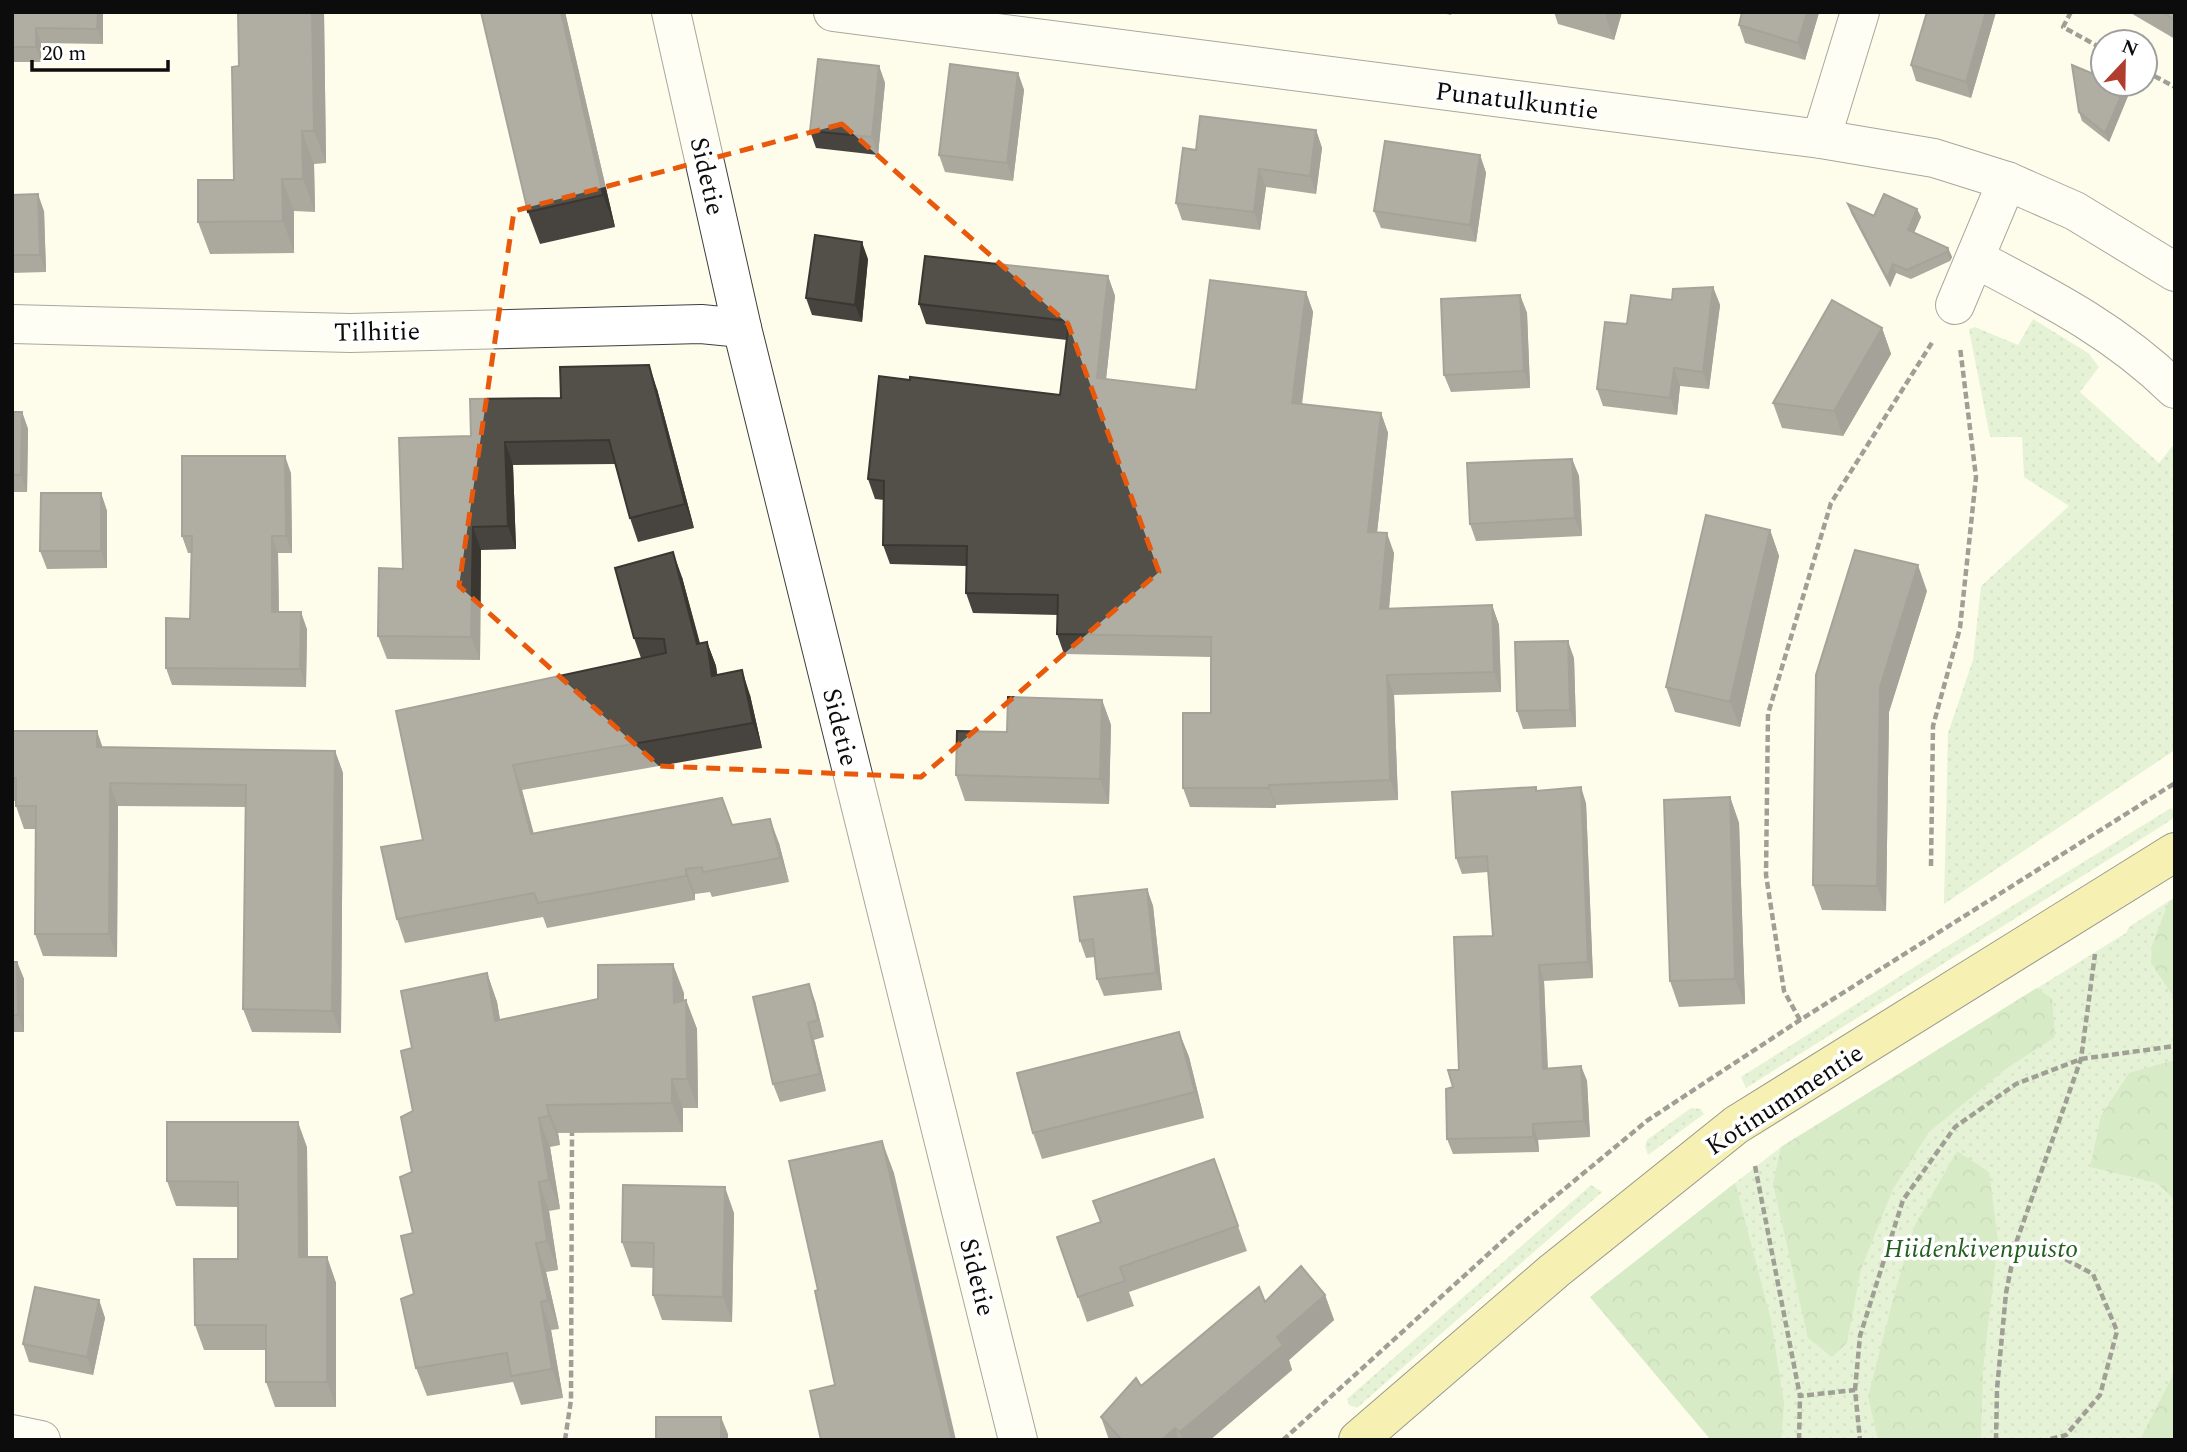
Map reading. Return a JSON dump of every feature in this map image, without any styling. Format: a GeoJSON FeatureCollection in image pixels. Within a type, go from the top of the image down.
{"type":"FeatureCollection","features":[{"type":"Feature","properties":{"kind":"main road","name":"Kotinummentie"},"geometry":{"type":"LineString","coordinates":[[1358,1440],[1554,1272],[1736,1125],[2175,852]]}},
{"type":"Feature","properties":{"kind":"street","name":"Sidetie"},"geometry":{"type":"LineString","coordinates":[[671,12],[742,328],[1018,1440]]}},
{"type":"Feature","properties":{"kind":"street","name":"Punatulkuntie"},"geometry":{"type":"LineString","coordinates":[[833,12],[1821,139],[1934,158],[2007,181],[2075,211],[2175,272]]}},
{"type":"Feature","properties":{"kind":"street"},"geometry":{"type":"LineString","coordinates":[[1821,139],[1860,12]]}},
{"type":"Feature","properties":{"kind":"street"},"geometry":{"type":"LineString","coordinates":[[1955,305],[2007,181]]}},
{"type":"Feature","properties":{"kind":"street"},"geometry":{"type":"LineString","coordinates":[[1976,259],[2085,318],[2145,360],[2175,389]]}},
{"type":"Feature","properties":{"kind":"street","name":"Tilhitie"},"geometry":{"type":"LineString","coordinates":[[12,324],[350,333],[701,324],[742,328]]}},
{"type":"Feature","properties":{"kind":"street"},"geometry":{"type":"LineString","coordinates":[[12,1434],[41,1440]]}},
{"type":"Feature","properties":{"kind":"path"},"geometry":{"type":"LineString","coordinates":[[2071,12],[2063,27],[2089,41]]}},
{"type":"Feature","properties":{"kind":"path"},"geometry":{"type":"LineString","coordinates":[[2159,78],[2175,87]]}},
{"type":"Feature","properties":{"kind":"path"},"geometry":{"type":"LineString","coordinates":[[1931,866],[1933,726],[1960,628],[1976,477],[1955,305]]}},
{"type":"Feature","properties":{"kind":"path"},"geometry":{"type":"LineString","coordinates":[[1800,1020],[1784,991],[1766,875],[1768,714],[1831,503],[1955,305]]}},
{"type":"Feature","properties":{"kind":"path"},"geometry":{"type":"LineString","coordinates":[[1996,1440],[1997,1389],[2006,1293],[2015,1243],[2081,1059],[2096,945]]}},
{"type":"Feature","properties":{"kind":"path"},"geometry":{"type":"LineString","coordinates":[[1860,1440],[1854,1390],[1860,1336],[1903,1200],[1955,1127],[2016,1084],[2081,1059],[2175,1046]]}},
{"type":"Feature","properties":{"kind":"path"},"geometry":{"type":"LineString","coordinates":[[565,1440],[571,1400],[572,1129]]}},
{"type":"Feature","properties":{"kind":"path"},"geometry":{"type":"LineString","coordinates":[[1755,1163],[1800,1396],[1800,1440]]}},
{"type":"Feature","properties":{"kind":"path"},"geometry":{"type":"LineString","coordinates":[[2015,1243],[2052,1252],[2093,1273],[2117,1331],[2100,1395],[2066,1435],[2047,1440]]}},
{"type":"Feature","properties":{"kind":"path"},"geometry":{"type":"LineString","coordinates":[[1800,1396],[1854,1390]]}},
{"type":"Feature","properties":{"kind":"highlighted area"},"geometry":{"type":"Polygon","coordinates":[[[842,124],[1068,324],[1159,572],[921,777],[659,766],[459,586],[514,211],[842,124]]]}},
{"type":"Feature","properties":{"kind":"green space"},"geometry":{"type":"Polygon","coordinates":[[[2033,319],[2088,353],[2099,367],[2080,392],[2159,463],[2175,443],[2175,750],[1944,904],[1948,733],[1973,660],[1981,586],[2069,506],[2024,477],[2022,437],[1990,437],[1969,329],[1975,327],[2018,345],[2033,319]]]}},
{"type":"Feature","properties":{"kind":"green space"},"geometry":{"type":"Polygon","coordinates":[[[2171,808],[2175,817],[2157,829],[1746,1088],[1741,1077],[2171,808]]]}},
{"type":"Feature","properties":{"kind":"green space"},"geometry":{"type":"Polygon","coordinates":[[[2175,898],[2175,999],[2151,963],[2152,946],[2169,901],[2175,898]]]}},
{"type":"Feature","properties":{"kind":"green space","name":"Hiidenkivenpuisto"},"geometry":{"type":"Polygon","coordinates":[[[2169,901],[2166,910],[2175,905],[2175,1440],[1711,1440],[1590,1297],[1781,1147],[2126,933],[2129,927],[2169,901]]]}},
{"type":"Feature","properties":{"kind":"green space"},"geometry":{"type":"Polygon","coordinates":[[[2037,988],[2052,999],[2055,1037],[2007,1068],[1929,1132],[1893,1189],[1861,1269],[1847,1343],[1832,1357],[1808,1338],[1773,1184],[1781,1147],[2037,988]]]}},
{"type":"Feature","properties":{"kind":"green space"},"geometry":{"type":"Polygon","coordinates":[[[2175,1060],[2175,1200],[2157,1183],[2090,1167],[2101,1116],[2129,1073],[2175,1060]]]}},
{"type":"Feature","properties":{"kind":"green space"},"geometry":{"type":"Polygon","coordinates":[[[1691,1108],[1701,1109],[1704,1114],[1648,1155],[1645,1146],[1647,1140],[1691,1108]]]}},
{"type":"Feature","properties":{"kind":"green space"},"geometry":{"type":"Polygon","coordinates":[[[1957,1151],[1989,1172],[1998,1241],[1983,1369],[1981,1440],[1878,1440],[1868,1397],[1895,1292],[1915,1225],[1957,1151]]]}},
{"type":"Feature","properties":{"kind":"green space"},"geometry":{"type":"Polygon","coordinates":[[[1735,1183],[1771,1320],[1784,1404],[1781,1440],[1711,1440],[1590,1297],[1735,1183]]]}},
{"type":"Feature","properties":{"kind":"green space"},"geometry":{"type":"Polygon","coordinates":[[[1591,1185],[1602,1192],[1357,1408],[1349,1405],[1347,1399],[1591,1185]]]}},
{"type":"Feature","properties":{"kind":"green space"},"geometry":{"type":"Polygon","coordinates":[[[2175,1371],[2175,1440],[2140,1440],[2175,1371]]]}},
{"type":"Feature","properties":{"kind":"building"},"geometry":{"type":"Polygon","coordinates":[[[12,12],[98,12],[97,29],[36,28],[36,47],[12,47],[12,12]]]}},
{"type":"Feature","properties":{"kind":"building"},"geometry":{"type":"Polygon","coordinates":[[[238,12],[312,12],[314,131],[302,131],[303,179],[282,179],[283,221],[198,222],[198,180],[234,180],[232,67],[239,66],[238,12]]]}},
{"type":"Feature","properties":{"kind":"building"},"geometry":{"type":"Polygon","coordinates":[[[481,12],[561,12],[603,195],[528,212],[481,12]]]}},
{"type":"Feature","properties":{"kind":"building"},"geometry":{"type":"Polygon","coordinates":[[[1742,12],[1807,12],[1798,43],[1739,25],[1742,12]]]}},
{"type":"Feature","properties":{"kind":"building"},"geometry":{"type":"Polygon","coordinates":[[[1927,12],[1986,12],[1966,82],[1911,65],[1927,12]]]}},
{"type":"Feature","properties":{"kind":"building"},"geometry":{"type":"Polygon","coordinates":[[[2162,12],[2175,12],[2175,20],[2162,12]]]}},
{"type":"Feature","properties":{"kind":"building"},"geometry":{"type":"Polygon","coordinates":[[[818,59],[879,66],[872,137],[810,131],[818,59]]]}},
{"type":"Feature","properties":{"kind":"building"},"geometry":{"type":"Polygon","coordinates":[[[950,64],[1018,73],[1007,163],[939,155],[950,64]]]}},
{"type":"Feature","properties":{"kind":"building"},"geometry":{"type":"Polygon","coordinates":[[[2072,65],[2089,72],[2089,98],[2120,98],[2105,133],[2079,112],[2072,65]]]}},
{"type":"Feature","properties":{"kind":"building"},"geometry":{"type":"Polygon","coordinates":[[[1200,116],[1316,130],[1310,176],[1259,169],[1254,212],[1176,203],[1183,148],[1196,150],[1200,116]]]}},
{"type":"Feature","properties":{"kind":"building"},"geometry":{"type":"Polygon","coordinates":[[[1385,141],[1480,155],[1470,225],[1374,211],[1385,141]]]}},
{"type":"Feature","properties":{"kind":"building"},"geometry":{"type":"Polygon","coordinates":[[[38,194],[40,255],[12,255],[12,195],[38,194]]]}},
{"type":"Feature","properties":{"kind":"building"},"geometry":{"type":"Polygon","coordinates":[[[1884,194],[1917,209],[1908,230],[1948,248],[1947,252],[1907,270],[1893,264],[1887,278],[1848,204],[1874,216],[1884,194]]]}},
{"type":"Feature","properties":{"kind":"building"},"geometry":{"type":"Polygon","coordinates":[[[815,235],[862,242],[855,305],[806,298],[815,235]]]}},
{"type":"Feature","properties":{"kind":"building"},"geometry":{"type":"Polygon","coordinates":[[[925,256],[1108,276],[1097,378],[1196,390],[1210,280],[1306,292],[1292,403],[1381,413],[1368,532],[1387,533],[1380,609],[1492,605],[1494,672],[1387,675],[1390,780],[1269,785],[1269,788],[1183,788],[1183,713],[1211,713],[1211,637],[1057,634],[1058,595],[966,593],[967,546],[883,545],[884,481],[868,479],[879,376],[910,380],[910,377],[1060,395],[1069,321],[919,304],[925,256]]]}},
{"type":"Feature","properties":{"kind":"building"},"geometry":{"type":"Polygon","coordinates":[[[1713,287],[1703,372],[1674,368],[1670,398],[1597,389],[1605,322],[1627,324],[1631,295],[1672,300],[1673,289],[1713,287]]]}},
{"type":"Feature","properties":{"kind":"building"},"geometry":{"type":"Polygon","coordinates":[[[1520,295],[1524,371],[1444,375],[1441,299],[1520,295]]]}},
{"type":"Feature","properties":{"kind":"building"},"geometry":{"type":"Polygon","coordinates":[[[1832,300],[1882,328],[1834,411],[1773,403],[1832,300]]]}},
{"type":"Feature","properties":{"kind":"building"},"geometry":{"type":"Polygon","coordinates":[[[649,365],[685,504],[630,518],[609,440],[505,442],[508,526],[473,527],[471,637],[378,636],[379,568],[403,569],[399,438],[471,436],[470,399],[561,398],[560,367],[649,365]]]}},
{"type":"Feature","properties":{"kind":"building"},"geometry":{"type":"Polygon","coordinates":[[[12,412],[22,412],[21,475],[12,475],[12,412]]]}},
{"type":"Feature","properties":{"kind":"building"},"geometry":{"type":"Polygon","coordinates":[[[182,456],[285,456],[286,536],[272,536],[272,612],[301,612],[300,669],[166,668],[166,618],[190,619],[192,536],[182,536],[182,456]]]}},
{"type":"Feature","properties":{"kind":"building"},"geometry":{"type":"Polygon","coordinates":[[[1572,459],[1575,518],[1470,524],[1467,463],[1572,459]]]}},
{"type":"Feature","properties":{"kind":"building"},"geometry":{"type":"Polygon","coordinates":[[[41,493],[101,493],[101,551],[40,551],[41,493]]]}},
{"type":"Feature","properties":{"kind":"building"},"geometry":{"type":"Polygon","coordinates":[[[1706,515],[1770,530],[1730,702],[1666,687],[1706,515]]]}},
{"type":"Feature","properties":{"kind":"building"},"geometry":{"type":"Polygon","coordinates":[[[1855,550],[1918,565],[1880,687],[1877,886],[1813,885],[1816,675],[1855,550]]]}},
{"type":"Feature","properties":{"kind":"building"},"geometry":{"type":"Polygon","coordinates":[[[673,552],[697,644],[707,642],[712,676],[742,670],[753,723],[513,765],[531,834],[722,798],[732,825],[770,819],[780,858],[703,872],[702,867],[686,869],[686,876],[538,903],[534,893],[397,919],[381,847],[423,840],[396,711],[666,653],[664,639],[634,638],[615,568],[673,552]]]}},
{"type":"Feature","properties":{"kind":"building"},"geometry":{"type":"Polygon","coordinates":[[[1568,641],[1570,710],[1517,711],[1515,642],[1568,641]]]}},
{"type":"Feature","properties":{"kind":"building"},"geometry":{"type":"Polygon","coordinates":[[[1008,697],[1102,700],[1100,779],[956,775],[957,731],[1007,732],[1008,697]]]}},
{"type":"Feature","properties":{"kind":"building"},"geometry":{"type":"Polygon","coordinates":[[[12,731],[97,731],[97,747],[335,751],[332,1011],[243,1009],[246,785],[110,783],[109,934],[35,934],[36,806],[16,806],[16,778],[12,778],[12,731]]]}},
{"type":"Feature","properties":{"kind":"building"},"geometry":{"type":"Polygon","coordinates":[[[1536,787],[1536,791],[1581,787],[1588,962],[1539,965],[1543,1069],[1581,1066],[1584,1121],[1533,1124],[1533,1137],[1447,1139],[1446,1089],[1453,1087],[1448,1070],[1459,1070],[1454,937],[1493,936],[1487,856],[1456,858],[1452,792],[1536,787]]]}},
{"type":"Feature","properties":{"kind":"building"},"geometry":{"type":"Polygon","coordinates":[[[1730,797],[1735,979],[1670,981],[1664,800],[1730,797]]]}},
{"type":"Feature","properties":{"kind":"building"},"geometry":{"type":"Polygon","coordinates":[[[1147,889],[1156,973],[1097,979],[1093,939],[1080,941],[1074,897],[1147,889]]]}},
{"type":"Feature","properties":{"kind":"building"},"geometry":{"type":"Polygon","coordinates":[[[12,962],[17,962],[18,1015],[12,1015],[12,962]]]}},
{"type":"Feature","properties":{"kind":"building"},"geometry":{"type":"Polygon","coordinates":[[[673,964],[674,1003],[686,1000],[687,1079],[672,1079],[672,1103],[547,1105],[549,1116],[539,1118],[549,1180],[539,1182],[547,1241],[536,1243],[548,1300],[541,1302],[552,1369],[511,1376],[507,1353],[416,1368],[401,1299],[414,1294],[401,1236],[413,1233],[400,1177],[412,1172],[401,1117],[413,1111],[401,1051],[412,1048],[401,991],[487,973],[495,1021],[598,999],[598,965],[673,964]]]}},
{"type":"Feature","properties":{"kind":"building"},"geometry":{"type":"Polygon","coordinates":[[[809,984],[818,1020],[808,1023],[820,1074],[773,1084],[753,997],[809,984]]]}},
{"type":"Feature","properties":{"kind":"building"},"geometry":{"type":"Polygon","coordinates":[[[1179,1032],[1195,1092],[1033,1133],[1017,1073],[1179,1032]]]}},
{"type":"Feature","properties":{"kind":"building"},"geometry":{"type":"Polygon","coordinates":[[[167,1122],[298,1122],[299,1257],[327,1257],[327,1382],[266,1382],[266,1325],[195,1325],[194,1259],[238,1259],[238,1182],[167,1181],[167,1122]]]}},
{"type":"Feature","properties":{"kind":"building"},"geometry":{"type":"Polygon","coordinates":[[[882,1141],[952,1440],[821,1440],[810,1391],[835,1385],[815,1291],[818,1290],[789,1161],[882,1141]]]}},
{"type":"Feature","properties":{"kind":"building"},"geometry":{"type":"Polygon","coordinates":[[[1214,1159],[1238,1226],[1120,1267],[1125,1281],[1078,1297],[1057,1237],[1101,1222],[1093,1201],[1214,1159]]]}},
{"type":"Feature","properties":{"kind":"building"},"geometry":{"type":"Polygon","coordinates":[[[623,1185],[725,1187],[723,1297],[653,1295],[654,1243],[622,1242],[623,1185]]]}},
{"type":"Feature","properties":{"kind":"building"},"geometry":{"type":"Polygon","coordinates":[[[1301,1266],[1325,1295],[1277,1337],[1283,1345],[1180,1432],[1175,1428],[1162,1440],[1122,1440],[1101,1417],[1136,1378],[1141,1386],[1259,1287],[1265,1302],[1301,1266]]]}},
{"type":"Feature","properties":{"kind":"building"},"geometry":{"type":"Polygon","coordinates":[[[35,1287],[99,1300],[87,1357],[23,1344],[35,1287]]]}},
{"type":"Feature","properties":{"kind":"building"},"geometry":{"type":"Polygon","coordinates":[[[656,1417],[721,1417],[721,1440],[656,1440],[656,1417]]]}}]}
